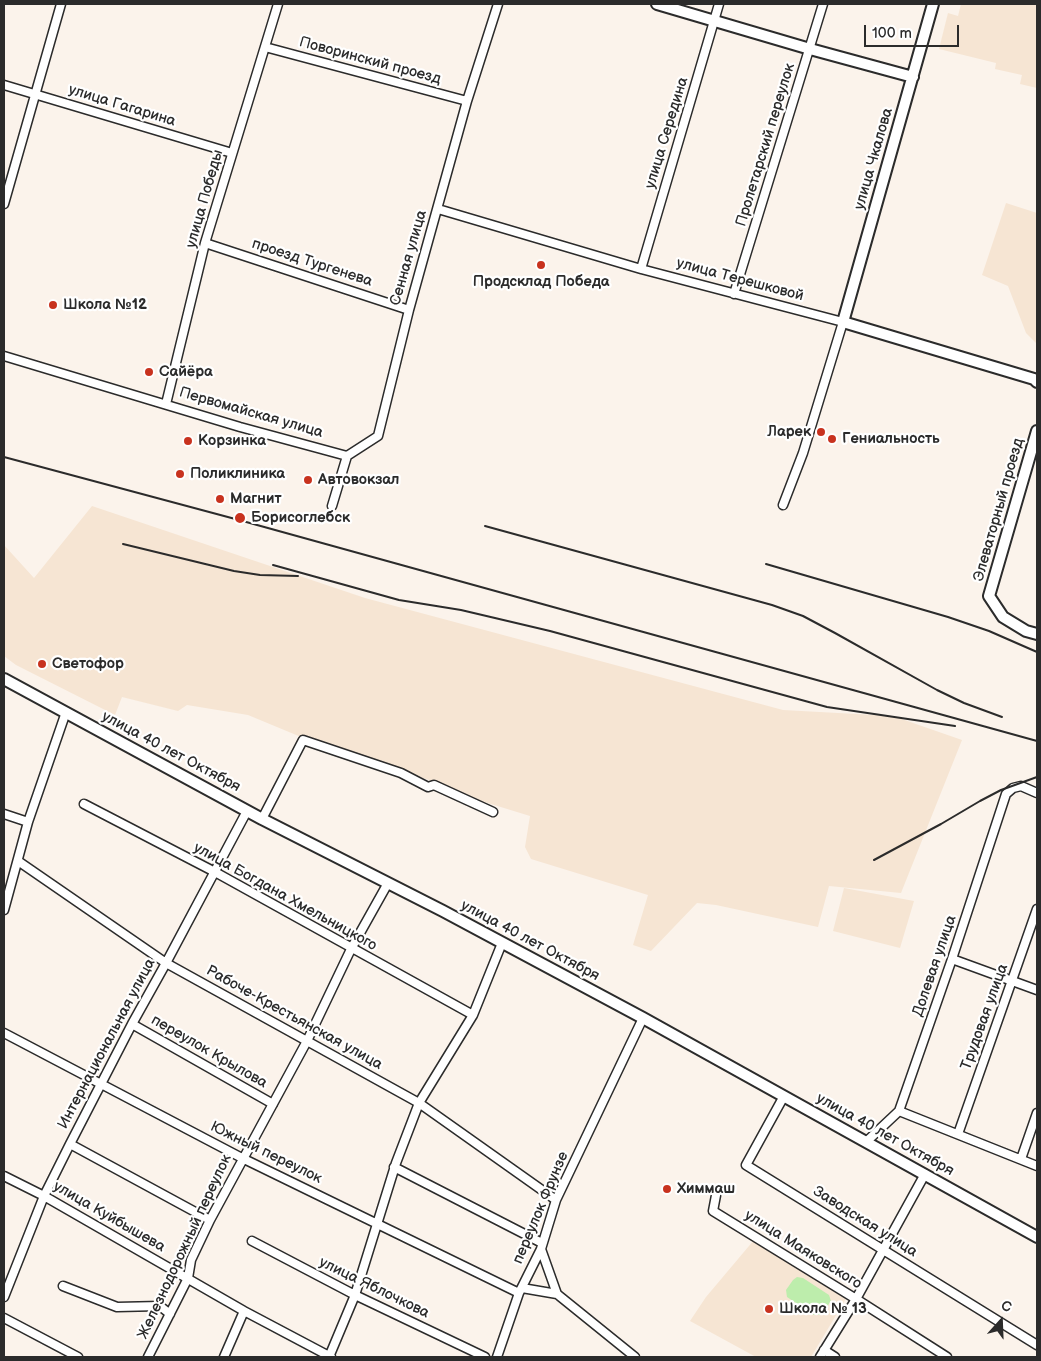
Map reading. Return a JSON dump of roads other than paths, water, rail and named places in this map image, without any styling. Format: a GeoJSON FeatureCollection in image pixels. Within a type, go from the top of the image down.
{"type":"FeatureCollection","features":[{"type":"Feature","properties":{"kind":"street"},"geometry":{"type":"LineString","coordinates":[[4,204],[61,4]]}},
{"type":"Feature","properties":{"kind":"street","name":"улица Победы"},"geometry":{"type":"LineString","coordinates":[[166,404],[206,243],[278,4]]}},
{"type":"Feature","properties":{"kind":"street","name":"Сенная улица"},"geometry":{"type":"LineString","coordinates":[[347,456],[378,436],[409,310],[467,101],[498,4]]}},
{"type":"Feature","properties":{"kind":"street"},"geometry":{"type":"LineString","coordinates":[[657,4],[913,77]]}},
{"type":"Feature","properties":{"kind":"street","name":"улица Середина"},"geometry":{"type":"LineString","coordinates":[[641,269],[719,4]]}},
{"type":"Feature","properties":{"kind":"street","name":"Пролетарский переулок"},"geometry":{"type":"LineString","coordinates":[[734,294],[823,4]]}},
{"type":"Feature","properties":{"kind":"street","name":"улица Чкалова"},"geometry":{"type":"LineString","coordinates":[[843,322],[933,4]]}},
{"type":"Feature","properties":{"kind":"street","name":"Поворинский проезд"},"geometry":{"type":"LineString","coordinates":[[266,47],[467,101]]}},
{"type":"Feature","properties":{"kind":"street","name":"улица Гагарина"},"geometry":{"type":"LineString","coordinates":[[4,85],[232,154]]}},
{"type":"Feature","properties":{"kind":"street","name":"улица Терешковой"},"geometry":{"type":"LineString","coordinates":[[438,208],[641,269],[843,322],[1036,380]]}},
{"type":"Feature","properties":{"kind":"street","name":"проезд Тургенева"},"geometry":{"type":"LineString","coordinates":[[206,243],[409,310]]}},
{"type":"Feature","properties":{"kind":"street"},"geometry":{"type":"LineString","coordinates":[[783,505],[803,453],[843,322]]}},
{"type":"Feature","properties":{"kind":"street","name":"Первомайская улица"},"geometry":{"type":"LineString","coordinates":[[4,356],[347,456]]}},
{"type":"Feature","properties":{"kind":"street","name":"Элеваторный проезд"},"geometry":{"type":"LineString","coordinates":[[1037,431],[989,596],[1003,617],[1026,631],[1037,634]]}},
{"type":"Feature","properties":{"kind":"street"},"geometry":{"type":"LineString","coordinates":[[332,506],[347,456]]}},
{"type":"Feature","properties":{"kind":"street","name":"улица 40 лет Октября"},"geometry":{"type":"LineString","coordinates":[[4,679],[262,819],[644,1018],[1037,1237]]}},
{"type":"Feature","properties":{"kind":"street"},"geometry":{"type":"LineString","coordinates":[[4,910],[28,822],[66,712]]}},
{"type":"Feature","properties":{"kind":"street"},"geometry":{"type":"LineString","coordinates":[[262,819],[303,740],[401,773],[428,788],[434,785],[493,812]]}},
{"type":"Feature","properties":{"kind":"street","name":"Долевая улица"},"geometry":{"type":"LineString","coordinates":[[866,1142],[899,1111],[952,959],[1006,794],[1013,788],[1021,786],[1037,793]]}},
{"type":"Feature","properties":{"kind":"street","name":"улица Богдана Хмельницкого"},"geometry":{"type":"LineString","coordinates":[[84,804],[215,872],[472,1015]]}},
{"type":"Feature","properties":{"kind":"street","name":"Интернациональная улица"},"geometry":{"type":"LineString","coordinates":[[4,1296],[44,1196],[70,1144],[132,1024],[247,811]]}},
{"type":"Feature","properties":{"kind":"street"},"geometry":{"type":"LineString","coordinates":[[4,814],[28,822]]}},
{"type":"Feature","properties":{"kind":"street","name":"Рабоче-Крестьянская улица"},"geometry":{"type":"LineString","coordinates":[[18,861],[166,963],[419,1103],[556,1200]]}},
{"type":"Feature","properties":{"kind":"street","name":"Железнодорожный переулок"},"geometry":{"type":"LineString","coordinates":[[148,1357],[188,1278],[191,1260],[210,1220],[307,1041],[352,949],[388,884]]}},
{"type":"Feature","properties":{"kind":"street","name":"Трудовая улица"},"geometry":{"type":"LineString","coordinates":[[958,1134],[1037,910]]}},
{"type":"Feature","properties":{"kind":"street"},"geometry":{"type":"LineString","coordinates":[[330,1357],[355,1295],[394,1168],[419,1103],[472,1015],[502,944]]}},
{"type":"Feature","properties":{"kind":"street"},"geometry":{"type":"LineString","coordinates":[[952,959],[1037,990]]}},
{"type":"Feature","properties":{"kind":"street","name":"переулок Фрунзе"},"geometry":{"type":"LineString","coordinates":[[497,1357],[520,1291],[541,1246],[556,1200],[644,1018]]}},
{"type":"Feature","properties":{"kind":"street","name":"переулок Крылова"},"geometry":{"type":"LineString","coordinates":[[132,1024],[273,1104]]}},
{"type":"Feature","properties":{"kind":"street","name":"Южный переулок"},"geometry":{"type":"LineString","coordinates":[[4,1032],[242,1158],[520,1291],[557,1294]]}},
{"type":"Feature","properties":{"kind":"street","name":"Заводская улица"},"geometry":{"type":"LineString","coordinates":[[784,1096],[746,1165],[1037,1345]]}},
{"type":"Feature","properties":{"kind":"street"},"geometry":{"type":"LineString","coordinates":[[899,1111],[1037,1166]]}},
{"type":"Feature","properties":{"kind":"street"},"geometry":{"type":"LineString","coordinates":[[1021,1159],[1037,1113]]}},
{"type":"Feature","properties":{"kind":"street"},"geometry":{"type":"LineString","coordinates":[[70,1144],[210,1220]]}},
{"type":"Feature","properties":{"kind":"street"},"geometry":{"type":"LineString","coordinates":[[394,1168],[541,1246],[557,1294],[635,1357]]}},
{"type":"Feature","properties":{"kind":"street"},"geometry":{"type":"LineString","coordinates":[[835,1357],[822,1354],[856,1299],[924,1174]]}},
{"type":"Feature","properties":{"kind":"street","name":"улица Куйбышева"},"geometry":{"type":"LineString","coordinates":[[4,1176],[44,1196],[244,1311],[330,1357]]}},
{"type":"Feature","properties":{"kind":"street","name":"улица Маяковского"},"geometry":{"type":"LineString","coordinates":[[717,1190],[713,1211],[947,1357]]}},
{"type":"Feature","properties":{"kind":"street","name":"улица Яблочкова"},"geometry":{"type":"LineString","coordinates":[[252,1241],[355,1295],[485,1357]]}},
{"type":"Feature","properties":{"kind":"street"},"geometry":{"type":"LineString","coordinates":[[63,1286],[117,1307],[160,1306],[170,1314]]}},
{"type":"Feature","properties":{"kind":"street"},"geometry":{"type":"LineString","coordinates":[[224,1357],[244,1311]]}},
{"type":"Feature","properties":{"kind":"street"},"geometry":{"type":"LineString","coordinates":[[4,1318],[78,1357]]}},
{"type":"Feature","properties":{"kind":"railway"},"geometry":{"type":"LineString","coordinates":[[4,457],[239,520],[1037,741]]}},
{"type":"Feature","properties":{"kind":"railway"},"geometry":{"type":"LineString","coordinates":[[485,526],[772,605],[803,616],[937,690],[964,703],[1002,717]]}},
{"type":"Feature","properties":{"kind":"railway"},"geometry":{"type":"LineString","coordinates":[[123,544],[234,571],[260,575],[298,576]]}},
{"type":"Feature","properties":{"kind":"railway"},"geometry":{"type":"LineString","coordinates":[[766,564],[948,617],[989,631],[1037,652]]}},
{"type":"Feature","properties":{"kind":"railway"},"geometry":{"type":"LineString","coordinates":[[273,565],[399,600],[461,610],[550,631],[827,707],[955,726]]}},
{"type":"Feature","properties":{"kind":"railway"},"geometry":{"type":"LineString","coordinates":[[874,860],[1001,790],[1037,777]]}},
{"type":"Feature","properties":{"kind":"place","name":"Продсклад Победа"},"geometry":{"type":"Point","coordinates":[541,265]}},
{"type":"Feature","properties":{"kind":"place","name":"Школа №12"},"geometry":{"type":"Point","coordinates":[53,305]}},
{"type":"Feature","properties":{"kind":"place","name":"Сайёра"},"geometry":{"type":"Point","coordinates":[149,372]}},
{"type":"Feature","properties":{"kind":"place","name":"Ларек"},"geometry":{"type":"Point","coordinates":[821,432]}},
{"type":"Feature","properties":{"kind":"place","name":"Гениальность"},"geometry":{"type":"Point","coordinates":[832,439]}},
{"type":"Feature","properties":{"kind":"place","name":"Корзинка"},"geometry":{"type":"Point","coordinates":[188,441]}},
{"type":"Feature","properties":{"kind":"place","name":"Поликлиника"},"geometry":{"type":"Point","coordinates":[180,474]}},
{"type":"Feature","properties":{"kind":"place","name":"Автовокзал"},"geometry":{"type":"Point","coordinates":[308,480]}},
{"type":"Feature","properties":{"kind":"place","name":"Магнит"},"geometry":{"type":"Point","coordinates":[220,499]}},
{"type":"Feature","properties":{"kind":"place","name":"Борисоглебск"},"geometry":{"type":"Point","coordinates":[240,518]}},
{"type":"Feature","properties":{"kind":"place","name":"Светофор"},"geometry":{"type":"Point","coordinates":[42,664]}},
{"type":"Feature","properties":{"kind":"place","name":"Химмаш"},"geometry":{"type":"Point","coordinates":[667,1189]}},
{"type":"Feature","properties":{"kind":"place","name":"Школа № 13"},"geometry":{"type":"Point","coordinates":[769,1309]}}]}
